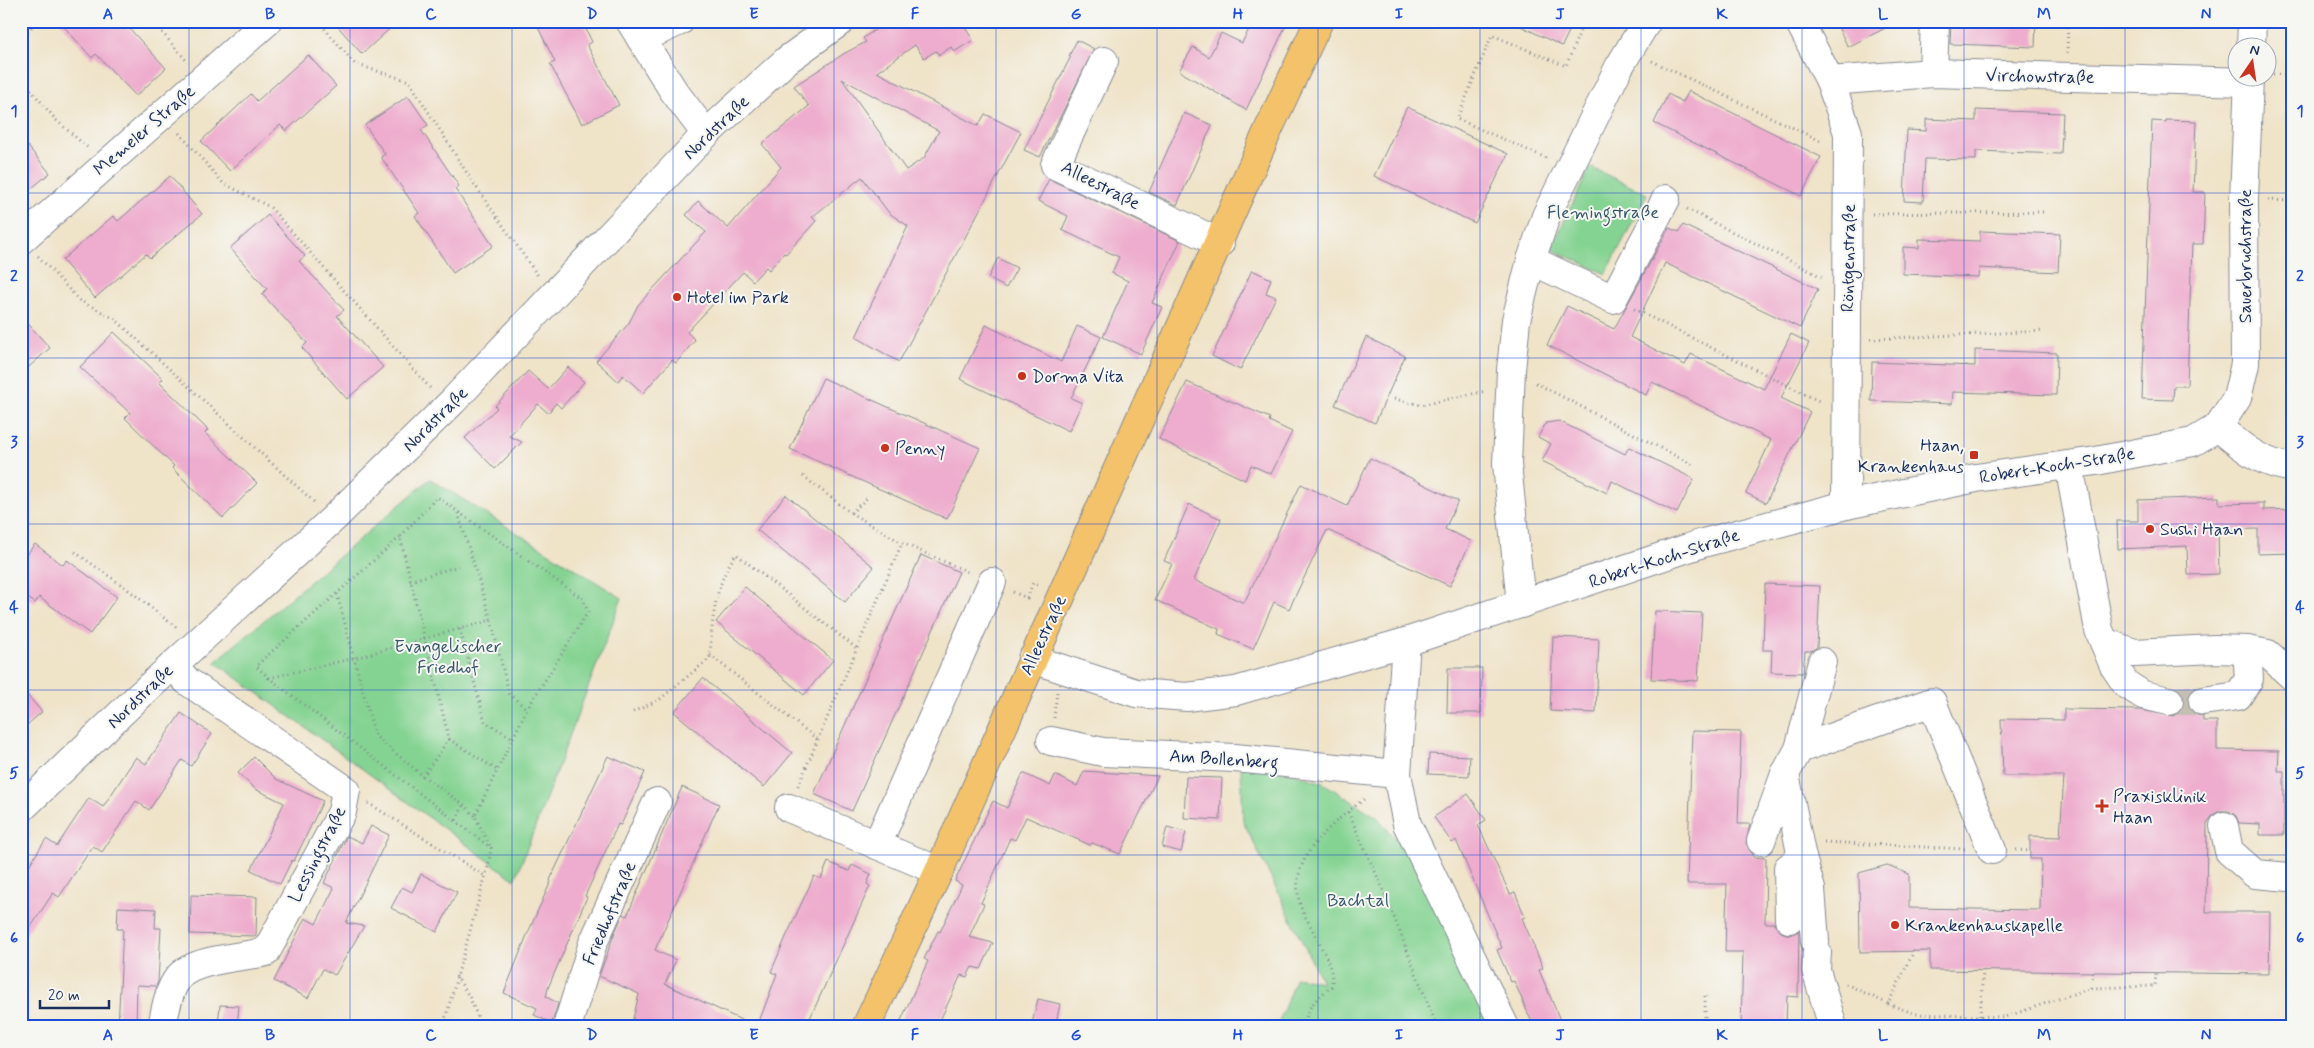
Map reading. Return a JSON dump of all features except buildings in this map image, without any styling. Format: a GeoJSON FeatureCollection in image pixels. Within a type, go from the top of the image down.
{"type":"FeatureCollection","features":[{"type":"Feature","properties":{"kind":"main road","name":"Alleestraße"},"geometry":{"type":"LineString","coordinates":[[866,1027],[939,871],[1032,659],[1220,243],[1270,126],[1319,21]]}},
{"type":"Feature","properties":{"kind":"street","name":"Memeler Straße"},"geometry":{"type":"LineString","coordinates":[[22,239],[268,21]]}},
{"type":"Feature","properties":{"kind":"street"},"geometry":{"type":"LineString","coordinates":[[680,21],[636,30],[674,90],[706,134]]}},
{"type":"Feature","properties":{"kind":"street","name":"Nordstraße"},"geometry":{"type":"LineString","coordinates":[[21,810],[173,665],[334,518],[446,408],[706,134],[787,60],[841,21]]}},
{"type":"Feature","properties":{"kind":"street"},"geometry":{"type":"LineString","coordinates":[[1521,604],[1506,464],[1510,378],[1516,320],[1531,260],[1546,216],[1629,50],[1647,21]]}},
{"type":"Feature","properties":{"kind":"street","name":"Röntgenstraße"},"geometry":{"type":"LineString","coordinates":[[1799,21],[1830,81],[1848,133],[1846,505]]}},
{"type":"Feature","properties":{"kind":"street"},"geometry":{"type":"LineString","coordinates":[[1933,74],[1935,21]]}},
{"type":"Feature","properties":{"kind":"street"},"geometry":{"type":"LineString","coordinates":[[2251,38],[2252,21]]}},
{"type":"Feature","properties":{"kind":"street","name":"Alleestraße"},"geometry":{"type":"LineString","coordinates":[[1104,61],[1055,164],[1220,243]]}},
{"type":"Feature","properties":{"kind":"street","name":"Virchowstraße"},"geometry":{"type":"LineString","coordinates":[[1830,81],[1933,74],[2226,78]]}},
{"type":"Feature","properties":{"kind":"street","name":"Sauerbruchstraße"},"geometry":{"type":"LineString","coordinates":[[2218,427],[2236,398],[2245,364],[2244,199],[2254,88]]}},
{"type":"Feature","properties":{"kind":"street"},"geometry":{"type":"LineString","coordinates":[[1531,260],[1613,299],[1666,198]]}},
{"type":"Feature","properties":{"kind":"street"},"geometry":{"type":"LineString","coordinates":[[2218,427],[2252,455],[2286,466],[2293,466]]}},
{"type":"Feature","properties":{"kind":"street","name":"Robert-Koch-Straße"},"geometry":{"type":"LineString","coordinates":[[1032,659],[1136,693],[1187,697],[1236,692],[1406,642],[1703,542],[1846,505],[1976,478],[2069,465],[2193,442],[2218,427]]}},
{"type":"Feature","properties":{"kind":"street"},"geometry":{"type":"LineString","coordinates":[[2069,465],[2099,630],[2114,666],[2126,684],[2143,695],[2169,701]]}},
{"type":"Feature","properties":{"kind":"street"},"geometry":{"type":"LineString","coordinates":[[877,845],[992,582]]}},
{"type":"Feature","properties":{"kind":"street"},"geometry":{"type":"LineString","coordinates":[[1406,642],[1397,774],[1407,824],[1505,1027]]}},
{"type":"Feature","properties":{"kind":"street"},"geometry":{"type":"LineString","coordinates":[[2104,642],[2134,653],[2248,650],[2268,654],[2293,678]]}},
{"type":"Feature","properties":{"kind":"street"},"geometry":{"type":"LineString","coordinates":[[2203,701],[2238,696],[2249,679],[2248,650]]}},
{"type":"Feature","properties":{"kind":"street"},"geometry":{"type":"LineString","coordinates":[[1761,841],[1785,774],[1799,749],[1822,662]]}},
{"type":"Feature","properties":{"kind":"street","name":"Lessingstraße"},"geometry":{"type":"LineString","coordinates":[[162,1027],[170,996],[178,978],[190,969],[210,962],[266,952],[342,812],[346,790],[187,681],[173,665]]}},
{"type":"Feature","properties":{"kind":"street"},"geometry":{"type":"LineString","coordinates":[[1799,749],[1932,702],[1992,850]]}},
{"type":"Feature","properties":{"kind":"street","name":"Am Bollenberg"},"geometry":{"type":"LineString","coordinates":[[1051,741],[1103,752],[1235,758],[1397,774]]}},
{"type":"Feature","properties":{"kind":"street"},"geometry":{"type":"LineString","coordinates":[[1785,774],[1811,889],[1816,954],[1832,1027]]}},
{"type":"Feature","properties":{"kind":"street","name":"Friedhofstraße"},"geometry":{"type":"LineString","coordinates":[[566,1027],[593,943],[657,802]]}},
{"type":"Feature","properties":{"kind":"street"},"geometry":{"type":"LineString","coordinates":[[789,808],[939,871]]}},
{"type":"Feature","properties":{"kind":"street"},"geometry":{"type":"LineString","coordinates":[[2224,826],[2230,851],[2255,874],[2289,877],[2293,875]]}},
{"type":"Feature","properties":{"kind":"street"},"geometry":{"type":"LineString","coordinates":[[1789,919],[1788,868],[1801,849]]}},
{"type":"Feature","properties":{"kind":"path"},"geometry":{"type":"LineString","coordinates":[[21,47],[22,39],[37,21]]}},
{"type":"Feature","properties":{"kind":"path"},"geometry":{"type":"LineString","coordinates":[[152,21],[204,78]]}},
{"type":"Feature","properties":{"kind":"path"},"geometry":{"type":"LineString","coordinates":[[318,21],[355,64],[409,81],[472,181],[541,280]]}},
{"type":"Feature","properties":{"kind":"path"},"geometry":{"type":"LineString","coordinates":[[1570,168],[1457,119],[1492,35],[1566,66],[1584,21]]}},
{"type":"Feature","properties":{"kind":"path"},"geometry":{"type":"LineString","coordinates":[[2067,76],[2068,21]]}},
{"type":"Feature","properties":{"kind":"path"},"geometry":{"type":"LineString","coordinates":[[1629,50],[1848,155]]}},
{"type":"Feature","properties":{"kind":"path"},"geometry":{"type":"LineString","coordinates":[[2276,77],[2293,76]]}},
{"type":"Feature","properties":{"kind":"path"},"geometry":{"type":"LineString","coordinates":[[21,78],[56,120],[78,138],[104,165]]}},
{"type":"Feature","properties":{"kind":"path"},"geometry":{"type":"LineString","coordinates":[[163,113],[223,183],[270,207],[433,391]]}},
{"type":"Feature","properties":{"kind":"path"},"geometry":{"type":"LineString","coordinates":[[1666,198],[1847,290]]}},
{"type":"Feature","properties":{"kind":"path"},"geometry":{"type":"LineString","coordinates":[[1849,214],[2043,212]]}},
{"type":"Feature","properties":{"kind":"path"},"geometry":{"type":"LineString","coordinates":[[22,239],[79,300],[116,319],[317,504]]}},
{"type":"Feature","properties":{"kind":"path"},"geometry":{"type":"LineString","coordinates":[[1613,299],[1846,414]]}},
{"type":"Feature","properties":{"kind":"path"},"geometry":{"type":"LineString","coordinates":[[1847,340],[2044,331]]}},
{"type":"Feature","properties":{"kind":"path"},"geometry":{"type":"LineString","coordinates":[[1394,399],[1421,406],[1510,378],[1694,466]]}},
{"type":"Feature","properties":{"kind":"path"},"geometry":{"type":"LineString","coordinates":[[803,476],[850,513],[902,543],[1027,598],[1033,583],[1039,586]]}},
{"type":"Feature","properties":{"kind":"path"},"geometry":{"type":"LineString","coordinates":[[475,816],[527,709],[588,612],[582,598],[437,497],[400,537],[256,666],[269,678],[491,848]]}},
{"type":"Feature","properties":{"kind":"path"},"geometry":{"type":"LineString","coordinates":[[850,513],[868,497]]}},
{"type":"Feature","properties":{"kind":"path"},"geometry":{"type":"LineString","coordinates":[[458,512],[491,620],[509,694],[527,709]]}},
{"type":"Feature","properties":{"kind":"path"},"geometry":{"type":"LineString","coordinates":[[400,537],[449,739],[497,770]]}},
{"type":"Feature","properties":{"kind":"path"},"geometry":{"type":"LineString","coordinates":[[789,808],[902,543]]}},
{"type":"Feature","properties":{"kind":"path"},"geometry":{"type":"LineString","coordinates":[[75,552],[130,591],[181,632]]}},
{"type":"Feature","properties":{"kind":"path"},"geometry":{"type":"LineString","coordinates":[[633,712],[659,700],[710,658],[715,602],[728,566],[736,554],[856,648]]}},
{"type":"Feature","properties":{"kind":"path"},"geometry":{"type":"LineString","coordinates":[[410,580],[458,566]]}},
{"type":"Feature","properties":{"kind":"path"},"geometry":{"type":"LineString","coordinates":[[337,594],[375,736],[475,816],[491,848],[443,1027]]}},
{"type":"Feature","properties":{"kind":"path"},"geometry":{"type":"LineString","coordinates":[[269,678],[354,658],[491,620]]}},
{"type":"Feature","properties":{"kind":"path"},"geometry":{"type":"LineString","coordinates":[[460,629],[485,722],[513,738]]}},
{"type":"Feature","properties":{"kind":"path"},"geometry":{"type":"LineString","coordinates":[[710,655],[818,740]]}},
{"type":"Feature","properties":{"kind":"path"},"geometry":{"type":"LineString","coordinates":[[1051,741],[1060,669]]}},
{"type":"Feature","properties":{"kind":"path"},"geometry":{"type":"LineString","coordinates":[[423,776],[449,739]]}},
{"type":"Feature","properties":{"kind":"path"},"geometry":{"type":"LineString","coordinates":[[1306,1027],[1305,1016],[1312,1002],[1332,986],[1333,971],[1300,903],[1298,872],[1311,846],[1348,812],[1397,774]]}},
{"type":"Feature","properties":{"kind":"path"},"geometry":{"type":"LineString","coordinates":[[346,790],[485,876]]}},
{"type":"Feature","properties":{"kind":"path"},"geometry":{"type":"LineString","coordinates":[[456,820],[464,806]]}},
{"type":"Feature","properties":{"kind":"path"},"geometry":{"type":"LineString","coordinates":[[1348,812],[1383,889],[1437,1027]]}},
{"type":"Feature","properties":{"kind":"path"},"geometry":{"type":"LineString","coordinates":[[1801,849],[1992,850]]}},
{"type":"Feature","properties":{"kind":"path"},"geometry":{"type":"LineString","coordinates":[[1888,1004],[1914,952]]}},
{"type":"Feature","properties":{"kind":"path"},"geometry":{"type":"LineString","coordinates":[[1816,954],[1888,1004],[1916,1014],[2005,1017],[2091,988],[2155,986],[2156,973]]}},
{"type":"Feature","properties":{"kind":"path"},"geometry":{"type":"LineString","coordinates":[[1980,1016],[1983,971]]}},
{"type":"Feature","properties":{"kind":"path"},"geometry":{"type":"LineString","coordinates":[[2091,988],[2092,972]]}},
{"type":"Feature","properties":{"kind":"path"},"geometry":{"type":"LineString","coordinates":[[456,976],[470,996],[482,1027]]}},
{"type":"Feature","properties":{"kind":"path"},"geometry":{"type":"LineString","coordinates":[[1705,992],[1705,1027]]}},
{"type":"Feature","properties":{"kind":"green space","name":"Flemingstraße"},"geometry":{"type":"Polygon","coordinates":[[[1590,167],[1647,194],[1606,274],[1551,249],[1590,167]]]}},
{"type":"Feature","properties":{"kind":"green space","name":"Evangelischer Friedhof"},"geometry":{"type":"Polygon","coordinates":[[[430,479],[622,598],[515,880],[215,662],[430,479]]]}},
{"type":"Feature","properties":{"kind":"green space","name":"Bachtal"},"geometry":{"type":"Polygon","coordinates":[[[1241,765],[1293,773],[1323,783],[1377,817],[1416,863],[1491,1027],[1277,1027],[1296,977],[1322,982],[1243,821],[1241,765]]]}},
{"type":"Feature","properties":{"kind":"tunnel"},"geometry":{"type":"LineString","coordinates":[[2169,701],[2203,701]]}},
{"type":"Feature","properties":{"kind":"place","name":"Hotel im Park"},"geometry":{"type":"Point","coordinates":[677,297]}},
{"type":"Feature","properties":{"kind":"place","name":"Dorma Vita"},"geometry":{"type":"Point","coordinates":[1022,376]}},
{"type":"Feature","properties":{"kind":"place","name":"Penny"},"geometry":{"type":"Point","coordinates":[885,448]}},
{"type":"Feature","properties":{"kind":"place","name":"Haan, Krankenhaus"},"geometry":{"type":"Point","coordinates":[1974,455]}},
{"type":"Feature","properties":{"kind":"place","name":"Sushi Haan"},"geometry":{"type":"Point","coordinates":[2150,529]}},
{"type":"Feature","properties":{"kind":"place","name":"Praxisklinik Haan"},"geometry":{"type":"Point","coordinates":[2102,806]}},
{"type":"Feature","properties":{"kind":"place","name":"Krankenhauskapelle"},"geometry":{"type":"Point","coordinates":[1895,925]}}]}
